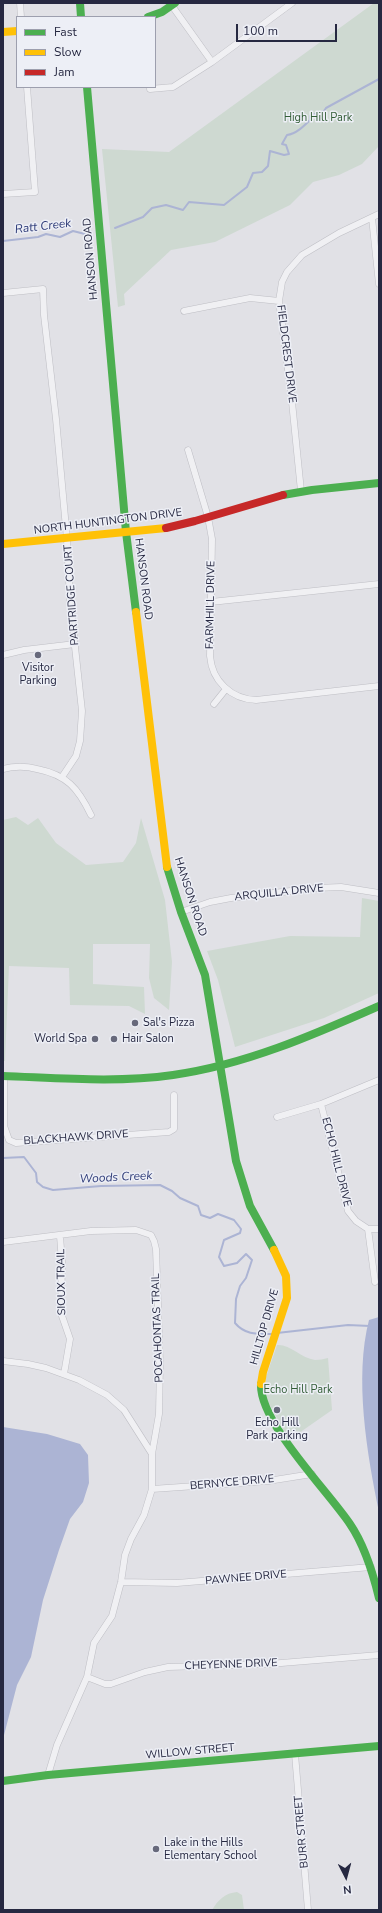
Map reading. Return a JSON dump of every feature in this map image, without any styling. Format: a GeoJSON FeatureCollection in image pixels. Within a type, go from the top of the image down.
{"type":"FeatureCollection","features":[{"type":"Feature","properties":{"kind":"street"},"geometry":{"type":"LineString","coordinates":[[20,3],[21,16]]}},
{"type":"Feature","properties":{"kind":"street"},"geometry":{"type":"LineString","coordinates":[[80,3],[81,16]]}},
{"type":"Feature","properties":{"kind":"street"},"geometry":{"type":"LineString","coordinates":[[150,89],[165,89],[173,87],[212,62],[292,3]]}},
{"type":"Feature","properties":{"kind":"street"},"geometry":{"type":"LineString","coordinates":[[150,16],[172,4],[212,62]]}},
{"type":"Feature","properties":{"kind":"street"},"geometry":{"type":"LineString","coordinates":[[3,32],[16,32]]}},
{"type":"Feature","properties":{"kind":"street"},"geometry":{"type":"LineString","coordinates":[[3,194],[35,192],[27,88]]}},
{"type":"Feature","properties":{"kind":"street","name":"HANSON ROAD"},"geometry":{"type":"LineString","coordinates":[[87,88],[126,532],[166,865],[181,912],[205,975],[220,1066]]}},
{"type":"Feature","properties":{"kind":"street","name":"FIELDCREST DRIVE"},"geometry":{"type":"LineString","coordinates":[[302,491],[279,301],[282,282],[287,272],[302,254],[339,233],[379,214]]}},
{"type":"Feature","properties":{"kind":"street"},"geometry":{"type":"LineString","coordinates":[[372,218],[379,284]]}},
{"type":"Feature","properties":{"kind":"street","name":"PARTRIDGE COURT"},"geometry":{"type":"LineString","coordinates":[[3,293],[43,289],[44,315],[68,539],[70,601],[82,727],[76,756],[62,777]]}},
{"type":"Feature","properties":{"kind":"street"},"geometry":{"type":"LineString","coordinates":[[184,311],[250,298],[279,301]]}},
{"type":"Feature","properties":{"kind":"street","name":"FARMHILL DRIVE"},"geometry":{"type":"LineString","coordinates":[[188,450],[210,526],[213,552],[211,662],[216,677],[226,689],[240,698],[256,700],[379,686]]}},
{"type":"Feature","properties":{"kind":"street","name":"NORTH HUNTINGTON DRIVE"},"geometry":{"type":"LineString","coordinates":[[3,544],[68,539],[181,526],[239,506],[302,491],[379,483]]}},
{"type":"Feature","properties":{"kind":"street"},"geometry":{"type":"LineString","coordinates":[[211,602],[379,584]]}},
{"type":"Feature","properties":{"kind":"street"},"geometry":{"type":"LineString","coordinates":[[3,655],[24,650],[75,644]]}},
{"type":"Feature","properties":{"kind":"street"},"geometry":{"type":"LineString","coordinates":[[214,704],[226,689]]}},
{"type":"Feature","properties":{"kind":"street"},"geometry":{"type":"LineString","coordinates":[[3,769],[20,766],[34,768],[62,777],[77,790],[91,815]]}},
{"type":"Feature","properties":{"kind":"street","name":"ARQUILLA DRIVE"},"geometry":{"type":"LineString","coordinates":[[181,912],[210,902],[231,898],[316,888],[341,888],[379,893]]}},
{"type":"Feature","properties":{"kind":"street"},"geometry":{"type":"LineString","coordinates":[[3,1076],[116,1079],[172,1075],[220,1066],[288,1045],[379,1006]]}},
{"type":"Feature","properties":{"kind":"street","name":"HILLTOP DRIVE"},"geometry":{"type":"LineString","coordinates":[[220,1066],[236,1161],[242,1184],[250,1206],[283,1267],[286,1276],[287,1298],[268,1352],[263,1372],[261,1386],[265,1405],[286,1442],[351,1525],[371,1566],[379,1598]]}},
{"type":"Feature","properties":{"kind":"street","name":"BLACKHAWK DRIVE"},"geometry":{"type":"LineString","coordinates":[[3,1076],[4,1126],[9,1140],[16,1143],[169,1132],[174,1129],[174,1095]]}},
{"type":"Feature","properties":{"kind":"street"},"geometry":{"type":"LineString","coordinates":[[277,1117],[321,1104],[379,1080]]}},
{"type":"Feature","properties":{"kind":"street","name":"ECHO HILL DRIVE"},"geometry":{"type":"LineString","coordinates":[[321,1104],[348,1211],[356,1221],[368,1229]]}},
{"type":"Feature","properties":{"kind":"street"},"geometry":{"type":"LineString","coordinates":[[375,1282],[368,1229],[379,1229]]}},
{"type":"Feature","properties":{"kind":"street","name":"POCAHONTAS TRAIL"},"geometry":{"type":"LineString","coordinates":[[60,1236],[91,1231],[120,1230],[145,1232],[151,1235],[154,1241],[156,1249],[160,1363],[159,1414],[152,1454]]}},
{"type":"Feature","properties":{"kind":"street"},"geometry":{"type":"LineString","coordinates":[[3,1242],[60,1236]]}},
{"type":"Feature","properties":{"kind":"street","name":"SIOUX TRAIL"},"geometry":{"type":"LineString","coordinates":[[60,1236],[62,1257],[61,1313],[70,1339],[64,1374]]}},
{"type":"Feature","properties":{"kind":"street"},"geometry":{"type":"LineString","coordinates":[[3,1362],[37,1365],[64,1374],[94,1387],[115,1402],[136,1426],[152,1454],[152,1489],[144,1515],[131,1539],[125,1555],[121,1582],[112,1616],[94,1643],[87,1677],[57,1745],[48,1776]]}},
{"type":"Feature","properties":{"kind":"street","name":"BERNYCE DRIVE"},"geometry":{"type":"LineString","coordinates":[[152,1489],[268,1481],[312,1474]]}},
{"type":"Feature","properties":{"kind":"street","name":"PAWNEE DRIVE"},"geometry":{"type":"LineString","coordinates":[[121,1582],[176,1583],[371,1566]]}},
{"type":"Feature","properties":{"kind":"street","name":"CHEYENNE DRIVE"},"geometry":{"type":"LineString","coordinates":[[87,1677],[105,1684],[111,1684],[145,1672],[168,1667],[270,1664],[379,1655]]}},
{"type":"Feature","properties":{"kind":"street","name":"WILLOW STREET"},"geometry":{"type":"LineString","coordinates":[[3,1781],[379,1746]]}},
{"type":"Feature","properties":{"kind":"street","name":"BURR STREET"},"geometry":{"type":"LineString","coordinates":[[295,1754],[308,1910]]}},
{"type":"Feature","properties":{"kind":"green space","name":"High Hill Park"},"geometry":{"type":"Polygon","coordinates":[[[374,3],[379,3],[379,146],[362,164],[339,175],[313,182],[290,205],[215,242],[171,250],[124,294],[125,305],[118,307],[102,149],[169,152],[374,3]]]}},
{"type":"Feature","properties":{"kind":"green space"},"geometry":{"type":"Polygon","coordinates":[[[16,817],[28,825],[38,818],[56,843],[86,865],[123,862],[136,843],[141,818],[165,900],[172,962],[169,1010],[154,998],[149,978],[150,944],[93,944],[93,984],[144,987],[145,1014],[129,1006],[70,1005],[69,968],[9,966],[5,1061],[3,1061],[3,820],[16,817]]]}},
{"type":"Feature","properties":{"kind":"green space"},"geometry":{"type":"Polygon","coordinates":[[[362,898],[379,901],[379,993],[324,1018],[235,1047],[218,980],[207,951],[290,936],[360,937],[362,898]]]}},
{"type":"Feature","properties":{"kind":"green space","name":"Echo Hill Park"},"geometry":{"type":"Polygon","coordinates":[[[277,1345],[282,1345],[310,1359],[317,1360],[328,1358],[332,1410],[289,1440],[266,1398],[266,1377],[277,1345]]]}},
{"type":"Feature","properties":{"kind":"green space"},"geometry":{"type":"Polygon","coordinates":[[[237,1892],[242,1895],[244,1910],[212,1910],[222,1898],[237,1892]]]}},
{"type":"Feature","properties":{"kind":"water"},"geometry":{"type":"Polygon","coordinates":[[[379,1317],[379,1512],[370,1466],[362,1391],[365,1343],[369,1320],[379,1317]]]}},
{"type":"Feature","properties":{"kind":"water"},"geometry":{"type":"Polygon","coordinates":[[[3,1427],[47,1434],[80,1444],[88,1455],[89,1483],[83,1502],[70,1519],[59,1550],[43,1600],[31,1657],[17,1685],[3,1739],[3,1427]]]}},
{"type":"Feature","properties":{"kind":"waterway","name":"Ratt Creek"},"geometry":{"type":"LineString","coordinates":[[115,228],[143,217],[152,208],[166,205],[183,210],[189,202],[224,205],[247,187],[253,173],[262,172],[268,166],[270,151],[284,155],[289,154],[286,145],[282,144],[287,135],[294,133],[302,127],[310,120],[310,116],[324,111],[326,108],[379,79]]}},
{"type":"Feature","properties":{"kind":"waterway","name":"Ratt Creek"},"geometry":{"type":"LineString","coordinates":[[3,241],[38,237],[46,234],[60,237],[73,231],[85,234]]}},
{"type":"Feature","properties":{"kind":"waterway","name":"Woods Creek"},"geometry":{"type":"LineString","coordinates":[[3,1158],[24,1157],[36,1173],[37,1182],[43,1187],[53,1190],[101,1186],[160,1185],[172,1191],[180,1198],[198,1206],[201,1215],[210,1218],[218,1214],[234,1220],[241,1229],[240,1233],[224,1240],[219,1257],[224,1266],[237,1263],[246,1254],[252,1260],[246,1278],[240,1286],[236,1299],[235,1323],[247,1332],[257,1334],[273,1334]]}},
{"type":"Feature","properties":{"kind":"waterway","name":"Woods Creek"},"geometry":{"type":"LineString","coordinates":[[277,1333],[348,1325],[370,1326]]}},
{"type":"Feature","properties":{"kind":"traffic: fast"},"geometry":{"type":"LineString","coordinates":[[80,3],[81,16]]}},
{"type":"Feature","properties":{"kind":"traffic: fast"},"geometry":{"type":"LineString","coordinates":[[151,16],[162,12],[175,3]]}},
{"type":"Feature","properties":{"kind":"traffic: fast"},"geometry":{"type":"LineString","coordinates":[[87,88],[126,532],[136,612]]}},
{"type":"Feature","properties":{"kind":"traffic: fast"},"geometry":{"type":"LineString","coordinates":[[283,495],[312,490],[379,483]]}},
{"type":"Feature","properties":{"kind":"traffic: fast"},"geometry":{"type":"LineString","coordinates":[[167,867],[181,912],[205,975],[236,1161],[250,1206],[274,1250]]}},
{"type":"Feature","properties":{"kind":"traffic: fast"},"geometry":{"type":"LineString","coordinates":[[3,1076],[131,1079],[173,1075],[200,1070],[226,1064],[278,1048],[379,1006]]}},
{"type":"Feature","properties":{"kind":"traffic: fast"},"geometry":{"type":"LineString","coordinates":[[261,1384],[263,1400],[282,1436],[296,1456],[340,1510],[360,1541],[368,1560],[379,1598]]}},
{"type":"Feature","properties":{"kind":"traffic: fast"},"geometry":{"type":"LineString","coordinates":[[3,1781],[48,1775],[379,1746]]}},
{"type":"Feature","properties":{"kind":"traffic: slow"},"geometry":{"type":"LineString","coordinates":[[3,32],[16,31]]}},
{"type":"Feature","properties":{"kind":"traffic: slow"},"geometry":{"type":"LineString","coordinates":[[3,544],[166,528]]}},
{"type":"Feature","properties":{"kind":"traffic: slow"},"geometry":{"type":"LineString","coordinates":[[136,612],[167,867]]}},
{"type":"Feature","properties":{"kind":"traffic: slow"},"geometry":{"type":"LineString","coordinates":[[261,1384],[263,1372],[287,1298],[286,1276],[274,1250]]}},
{"type":"Feature","properties":{"kind":"traffic: jam"},"geometry":{"type":"LineString","coordinates":[[166,528],[283,495]]}},
{"type":"Feature","properties":{"kind":"place","name":"Visitor Parking"},"geometry":{"type":"Point","coordinates":[38,655]}},
{"type":"Feature","properties":{"kind":"place","name":"Sal's Pizza"},"geometry":{"type":"Point","coordinates":[135,1023]}},
{"type":"Feature","properties":{"kind":"place","name":"World Spa"},"geometry":{"type":"Point","coordinates":[95,1039]}},
{"type":"Feature","properties":{"kind":"place","name":"Hair Salon"},"geometry":{"type":"Point","coordinates":[114,1039]}},
{"type":"Feature","properties":{"kind":"place","name":"Echo Hill Park parking"},"geometry":{"type":"Point","coordinates":[277,1410]}},
{"type":"Feature","properties":{"kind":"place","name":"Lake in the Hills Elementary School"},"geometry":{"type":"Point","coordinates":[156,1849]}}]}
